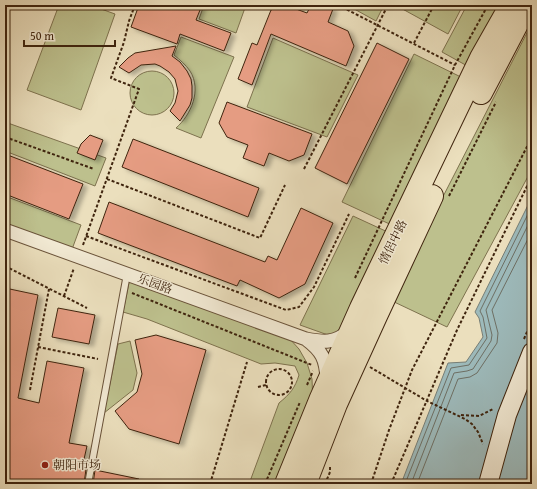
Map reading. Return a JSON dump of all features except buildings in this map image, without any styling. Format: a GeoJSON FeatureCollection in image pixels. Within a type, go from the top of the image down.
{"type":"FeatureCollection","features":[{"type":"Feature","properties":{"kind":"highway","name":"情侶中路"},"geometry":{"type":"LineString","coordinates":[[286,484],[327,383],[354,324],[474,74],[511,5]]}},
{"type":"Feature","properties":{"kind":"highway","name":"情侶中路"},"geometry":{"type":"LineString","coordinates":[[305,484],[336,404],[376,316],[474,105],[527,5]]}},
{"type":"Feature","properties":{"kind":"street","name":"乐园路"},"geometry":{"type":"LineString","coordinates":[[5,230],[306,339]]}},
{"type":"Feature","properties":{"kind":"street"},"geometry":{"type":"LineString","coordinates":[[306,339],[326,342],[332,341],[344,335],[354,324]]}},
{"type":"Feature","properties":{"kind":"street"},"geometry":{"type":"LineString","coordinates":[[306,339],[321,352],[324,358],[327,365],[327,383]]}},
{"type":"Feature","properties":{"kind":"street"},"geometry":{"type":"LineString","coordinates":[[488,484],[507,416],[532,352]]}},
{"type":"Feature","properties":{"kind":"lane"},"geometry":{"type":"LineString","coordinates":[[88,484],[127,274]]}},
{"type":"Feature","properties":{"kind":"path"},"geometry":{"type":"LineString","coordinates":[[64,296],[139,90],[111,78],[135,5]]}},
{"type":"Feature","properties":{"kind":"path"},"geometry":{"type":"LineString","coordinates":[[338,5],[474,74]]}},
{"type":"Feature","properties":{"kind":"path"},"geometry":{"type":"LineString","coordinates":[[304,169],[388,5]]}},
{"type":"Feature","properties":{"kind":"path"},"geometry":{"type":"LineString","coordinates":[[414,44],[434,5]]}},
{"type":"Feature","properties":{"kind":"path"},"geometry":{"type":"LineString","coordinates":[[5,136],[94,169]]}},
{"type":"Feature","properties":{"kind":"path"},"geometry":{"type":"LineString","coordinates":[[371,484],[389,430],[412,370],[532,138]]}},
{"type":"Feature","properties":{"kind":"path"},"geometry":{"type":"LineString","coordinates":[[391,484],[457,330],[532,176]]}},
{"type":"Feature","properties":{"kind":"path"},"geometry":{"type":"LineString","coordinates":[[107,179],[260,238],[285,185]]}},
{"type":"Feature","properties":{"kind":"path"},"geometry":{"type":"LineString","coordinates":[[86,236],[286,310],[299,307],[314,287],[349,214]]}},
{"type":"Feature","properties":{"kind":"path"},"geometry":{"type":"LineString","coordinates":[[5,266],[87,308]]}},
{"type":"Feature","properties":{"kind":"path"},"geometry":{"type":"LineString","coordinates":[[30,390],[49,289]]}},
{"type":"Feature","properties":{"kind":"path"},"geometry":{"type":"LineString","coordinates":[[124,290],[315,366]]}},
{"type":"Feature","properties":{"kind":"path"},"geometry":{"type":"LineString","coordinates":[[38,347],[98,359]]}},
{"type":"Feature","properties":{"kind":"path"},"geometry":{"type":"LineString","coordinates":[[210,484],[247,362]]}},
{"type":"Feature","properties":{"kind":"path"},"geometry":{"type":"LineString","coordinates":[[369,366],[427,401],[458,414],[465,416],[479,416],[497,406]]}},
{"type":"Feature","properties":{"kind":"path"},"geometry":{"type":"LineString","coordinates":[[277,370],[285,371],[291,382],[289,390],[282,395],[270,392],[266,385],[267,377],[273,371],[277,370]]}},
{"type":"Feature","properties":{"kind":"path"},"geometry":{"type":"LineString","coordinates":[[258,387],[266,385]]}},
{"type":"Feature","properties":{"kind":"path"},"geometry":{"type":"LineString","coordinates":[[458,414],[472,424],[478,432],[483,445]]}},
{"type":"Feature","properties":{"kind":"green space"},"geometry":{"type":"Polygon","coordinates":[[[59,5],[90,5],[115,14],[81,110],[27,90],[59,5]]]}},
{"type":"Feature","properties":{"kind":"green space"},"geometry":{"type":"Polygon","coordinates":[[[204,5],[246,5],[236,33],[199,19],[204,5]]]}},
{"type":"Feature","properties":{"kind":"green space"},"geometry":{"type":"Polygon","coordinates":[[[347,5],[384,5],[376,21],[347,5]]]}},
{"type":"Feature","properties":{"kind":"green space"},"geometry":{"type":"Polygon","coordinates":[[[463,5],[448,34],[397,6],[463,5]]]}},
{"type":"Feature","properties":{"kind":"green space"},"geometry":{"type":"Polygon","coordinates":[[[467,5],[505,5],[471,68],[442,52],[467,5]]]}},
{"type":"Feature","properties":{"kind":"green space"},"geometry":{"type":"Polygon","coordinates":[[[532,23],[532,169],[447,327],[390,300],[532,23]]]}},
{"type":"Feature","properties":{"kind":"green space"},"geometry":{"type":"Polygon","coordinates":[[[181,37],[234,57],[201,138],[176,128],[190,109],[195,94],[195,86],[190,71],[174,55],[181,37]]]}},
{"type":"Feature","properties":{"kind":"green space"},"geometry":{"type":"Polygon","coordinates":[[[273,38],[358,75],[327,137],[247,107],[273,38]]]}},
{"type":"Feature","properties":{"kind":"green space"},"geometry":{"type":"Polygon","coordinates":[[[414,54],[467,80],[396,227],[342,202],[414,54]]]}},
{"type":"Feature","properties":{"kind":"green space"},"geometry":{"type":"Polygon","coordinates":[[[148,71],[156,71],[161,72],[168,77],[173,84],[173,102],[168,109],[161,114],[148,115],[140,112],[133,105],[130,97],[130,89],[133,81],[140,74],[148,71]]]}},
{"type":"Feature","properties":{"kind":"green space"},"geometry":{"type":"Polygon","coordinates":[[[5,122],[106,158],[95,186],[5,151],[5,122]]]}},
{"type":"Feature","properties":{"kind":"green space"},"geometry":{"type":"Polygon","coordinates":[[[5,196],[81,225],[71,252],[5,227],[5,196]]]}},
{"type":"Feature","properties":{"kind":"green space"},"geometry":{"type":"Polygon","coordinates":[[[353,216],[392,234],[342,340],[300,325],[353,216]]]}},
{"type":"Feature","properties":{"kind":"green space"},"geometry":{"type":"Polygon","coordinates":[[[130,278],[289,338],[299,349],[307,363],[312,379],[313,406],[280,484],[249,484],[279,403],[286,397],[296,384],[299,375],[295,366],[275,363],[261,364],[147,319],[123,312],[130,278]]]}},
{"type":"Feature","properties":{"kind":"green space"},"geometry":{"type":"Polygon","coordinates":[[[130,341],[137,373],[133,390],[104,413],[118,344],[130,341]]]}},
{"type":"Feature","properties":{"kind":"water"},"geometry":{"type":"Polygon","coordinates":[[[532,197],[532,484],[401,484],[448,363],[466,362],[483,337],[479,318],[475,312],[532,197]]]}},
{"type":"Feature","properties":{"kind":"place","name":"朝阳市场"},"geometry":{"type":"Point","coordinates":[45,465]}}]}
